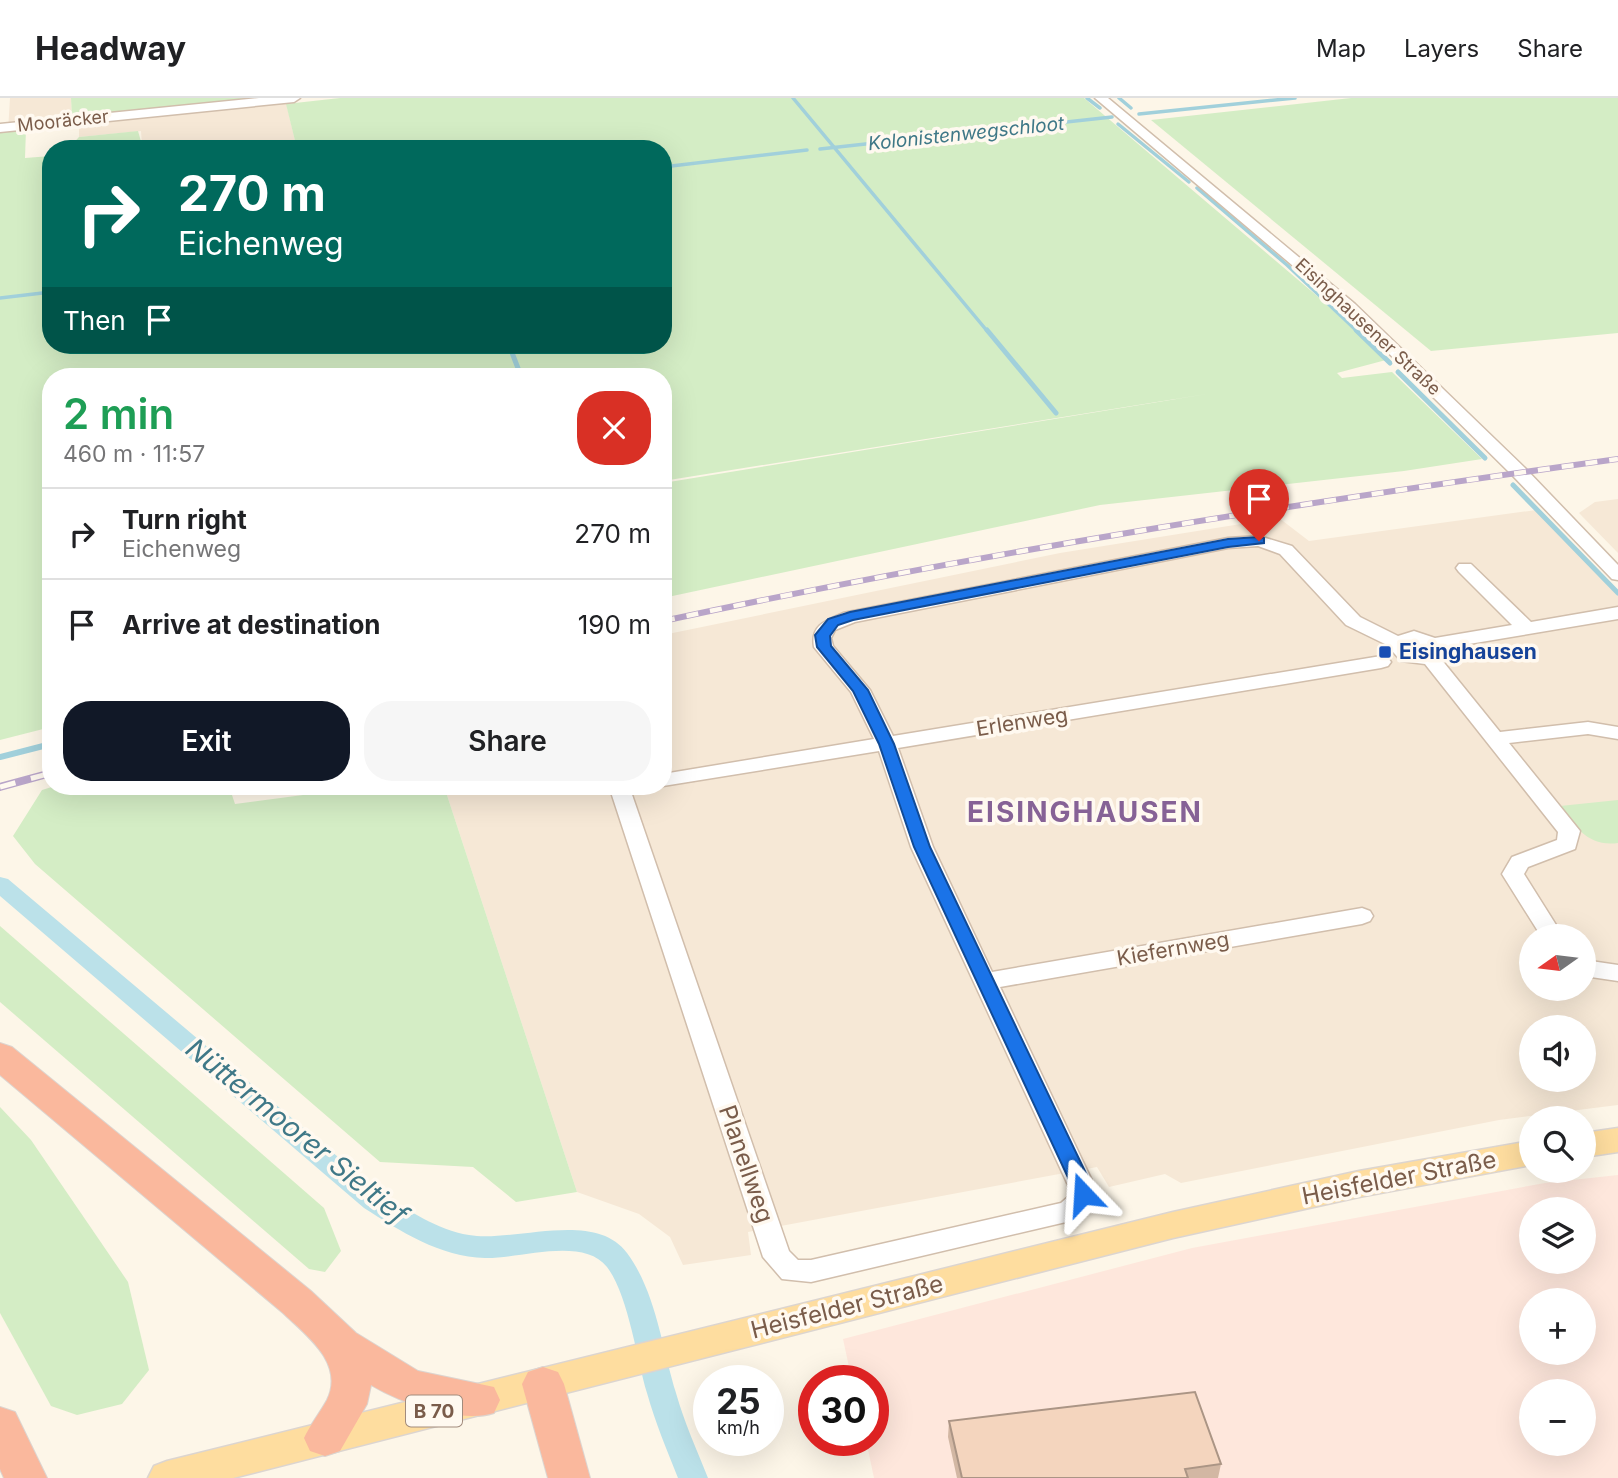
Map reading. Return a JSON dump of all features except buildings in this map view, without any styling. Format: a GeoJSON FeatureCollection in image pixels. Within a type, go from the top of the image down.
{"type":"FeatureCollection","features":[{"type":"Feature","properties":{"kind":"highway"},"geometry":{"type":"LineString","coordinates":[[0,1056],[297,1302],[342,1345],[410,1387],[479,1400]]}},
{"type":"Feature","properties":{"kind":"highway"},"geometry":{"type":"LineString","coordinates":[[325,1437],[349,1402],[351,1372],[342,1345]]}},
{"type":"Feature","properties":{"kind":"highway"},"geometry":{"type":"LineString","coordinates":[[543,1384],[569,1478]]}},
{"type":"Feature","properties":{"kind":"highway"},"geometry":{"type":"LineString","coordinates":[[2,1429],[26,1478]]}},
{"type":"Feature","properties":{"kind":"main road"},"geometry":{"type":"LineString","coordinates":[[1596,1143],[1618,1140]]}},
{"type":"Feature","properties":{"kind":"main road","name":"Heisfelder Straße"},"geometry":{"type":"LineString","coordinates":[[167,1478],[1173,1225],[1359,1184],[1519,1155]]}},
{"type":"Feature","properties":{"kind":"street","name":"Mooräcker"},"geometry":{"type":"LineString","coordinates":[[0,128],[294,98]]}},
{"type":"Feature","properties":{"kind":"street","name":"Eisinghausener Straße"},"geometry":{"type":"LineString","coordinates":[[1101,98],[1350,307],[1519,472],[1618,575]]}},
{"type":"Feature","properties":{"kind":"street"},"geometry":{"type":"LineString","coordinates":[[985,981],[922,847],[887,744],[860,690],[824,647],[822,638],[825,630],[836,621],[1215,546],[1259,541],[1277,545],[1293,556],[1359,625],[1397,642],[1414,637],[1431,651],[1569,831],[1567,844],[1520,862],[1513,874],[1544,924]]}},
{"type":"Feature","properties":{"kind":"street"},"geometry":{"type":"LineString","coordinates":[[1465,568],[1526,628]]}},
{"type":"Feature","properties":{"kind":"street"},"geometry":{"type":"LineString","coordinates":[[1431,651],[1526,628],[1618,613]]}},
{"type":"Feature","properties":{"kind":"street","name":"Erlenweg"},"geometry":{"type":"LineString","coordinates":[[672,779],[1381,662]]}},
{"type":"Feature","properties":{"kind":"street"},"geometry":{"type":"LineString","coordinates":[[1497,738],[1588,728],[1618,733]]}},
{"type":"Feature","properties":{"kind":"street","name":"Planellweg"},"geometry":{"type":"LineString","coordinates":[[625,795],[782,1265],[792,1271],[811,1271],[1066,1212],[1079,1202],[1082,1186],[985,981]]}},
{"type":"Feature","properties":{"kind":"street","name":"Kiefernweg"},"geometry":{"type":"LineString","coordinates":[[985,981],[1362,916]]}},
{"type":"Feature","properties":{"kind":"street"},"geometry":{"type":"LineString","coordinates":[[1596,970],[1618,973]]}},
{"type":"Feature","properties":{"kind":"shaded area"},"geometry":{"type":"Polygon","coordinates":[[[10,98],[71,98],[72,117],[285,98],[295,140],[142,140],[141,131],[79,137],[79,124],[8,131],[10,98]]]}},
{"type":"Feature","properties":{"kind":"shaded area"},"geometry":{"type":"Polygon","coordinates":[[[1618,499],[1618,553],[1579,513],[1595,502],[1618,499]]]}},
{"type":"Feature","properties":{"kind":"shaded area"},"geometry":{"type":"Polygon","coordinates":[[[1536,510],[1618,596],[1618,1105],[1596,1108],[1519,1106],[1519,1117],[1181,1183],[1165,1174],[1109,1187],[1097,1167],[748,1232],[751,1255],[683,1265],[670,1237],[639,1214],[577,1192],[447,795],[672,795],[672,633],[1060,553],[1279,518],[1309,541],[1536,510]]]}},
{"type":"Feature","properties":{"kind":"shaded area"},"geometry":{"type":"Polygon","coordinates":[[[1618,1175],[1618,1478],[874,1478],[869,1456],[889,1456],[889,1365],[849,1365],[843,1339],[1192,1248],[1545,1183],[1596,1183],[1596,1177],[1618,1175]]]}},
{"type":"Feature","properties":{"kind":"green space"},"geometry":{"type":"Polygon","coordinates":[[[71,98],[281,98],[72,118],[71,98]]]}},
{"type":"Feature","properties":{"kind":"green space"},"geometry":{"type":"Polygon","coordinates":[[[340,98],[1084,98],[1323,301],[1386,360],[1337,373],[1342,378],[1392,372],[1482,459],[1404,471],[1100,505],[672,596],[672,482],[1213,393],[672,480],[672,368],[42,368],[42,729],[0,740],[0,131],[26,129],[25,158],[42,157],[42,354],[672,354],[672,140],[295,140],[286,104],[340,98]]]}},
{"type":"Feature","properties":{"kind":"green space"},"geometry":{"type":"Polygon","coordinates":[[[1351,98],[1618,98],[1618,333],[1431,351],[1151,120],[1351,98]]]}},
{"type":"Feature","properties":{"kind":"green space"},"geometry":{"type":"Polygon","coordinates":[[[138,131],[141,140],[76,140],[79,137],[138,131]]]}},
{"type":"Feature","properties":{"kind":"green space"},"geometry":{"type":"Polygon","coordinates":[[[42,790],[42,795],[232,795],[235,804],[303,795],[447,795],[577,1192],[516,1202],[473,1167],[380,1162],[35,864],[13,836],[42,790]]]}},
{"type":"Feature","properties":{"kind":"green space"},"geometry":{"type":"Polygon","coordinates":[[[1618,800],[1618,843],[1591,839],[1560,806],[1618,800]]]}},
{"type":"Feature","properties":{"kind":"green space"},"geometry":{"type":"Polygon","coordinates":[[[0,926],[324,1208],[341,1251],[325,1272],[309,1269],[0,1002],[0,926]]]}},
{"type":"Feature","properties":{"kind":"green space"},"geometry":{"type":"Polygon","coordinates":[[[0,1107],[31,1140],[128,1282],[149,1370],[122,1404],[77,1415],[51,1406],[0,1313],[0,1107]]]}},
{"type":"Feature","properties":{"kind":"waterway"},"geometry":{"type":"LineString","coordinates":[[793,98],[834,147]]}},
{"type":"Feature","properties":{"kind":"waterway"},"geometry":{"type":"LineString","coordinates":[[1087,98],[1100,108]]}},
{"type":"Feature","properties":{"kind":"waterway"},"geometry":{"type":"LineString","coordinates":[[1119,98],[1131,108]]}},
{"type":"Feature","properties":{"kind":"waterway","name":"Kolonistenwegschloot"},"geometry":{"type":"LineString","coordinates":[[1139,114],[1295,98]]}},
{"type":"Feature","properties":{"kind":"waterway","name":"Kolonistenwegschloot"},"geometry":{"type":"LineString","coordinates":[[834,147],[1112,117]]}},
{"type":"Feature","properties":{"kind":"waterway"},"geometry":{"type":"LineString","coordinates":[[1118,124],[1189,182]]}},
{"type":"Feature","properties":{"kind":"waterway","name":"Kolonistenwegschloot"},"geometry":{"type":"LineString","coordinates":[[820,149],[834,147]]}},
{"type":"Feature","properties":{"kind":"waterway"},"geometry":{"type":"LineString","coordinates":[[834,147],[988,332]]}},
{"type":"Feature","properties":{"kind":"waterway","name":"Kolonistenwegschloot"},"geometry":{"type":"LineString","coordinates":[[672,166],[807,150]]}},
{"type":"Feature","properties":{"kind":"waterway"},"geometry":{"type":"LineString","coordinates":[[1197,188],[1287,265],[1358,332]]}},
{"type":"Feature","properties":{"kind":"waterway","name":"Kolonistenwegschloot"},"geometry":{"type":"LineString","coordinates":[[0,298],[42,293]]}},
{"type":"Feature","properties":{"kind":"waterway"},"geometry":{"type":"LineString","coordinates":[[987,330],[1056,413]]}},
{"type":"Feature","properties":{"kind":"waterway"},"geometry":{"type":"LineString","coordinates":[[1356,330],[1390,363]]}},
{"type":"Feature","properties":{"kind":"waterway","name":"Kolonistenwegschloot"},"geometry":{"type":"LineString","coordinates":[[512,354],[518,368]]}},
{"type":"Feature","properties":{"kind":"waterway"},"geometry":{"type":"LineString","coordinates":[[1398,372],[1485,458]]}},
{"type":"Feature","properties":{"kind":"waterway"},"geometry":{"type":"LineString","coordinates":[[1513,485],[1618,593]]}},
{"type":"Feature","properties":{"kind":"waterway","name":"Kolonistenwegschloot"},"geometry":{"type":"LineString","coordinates":[[0,757],[42,746]]}},
{"type":"Feature","properties":{"kind":"waterway","name":"Nüttermoorer Sieltief"},"geometry":{"type":"LineString","coordinates":[[0,884],[373,1201],[431,1234],[456,1243],[486,1248],[568,1240],[603,1247],[616,1258],[631,1288],[666,1409],[693,1478]]}},
{"type":"Feature","properties":{"kind":"railway"},"geometry":{"type":"LineString","coordinates":[[672,619],[1020,551],[1378,493],[1618,459]]}},
{"type":"Feature","properties":{"kind":"railway"},"geometry":{"type":"LineString","coordinates":[[0,787],[42,775]]}},
{"type":"Feature","properties":{"kind":"place","name":"Eisinghausen"},"geometry":{"type":"Point","coordinates":[1385,652]}},
{"type":"Feature","properties":{"kind":"district","name":"EISINGHAUSEN"},"geometry":{"type":"Point","coordinates":[1085,812]}},
{"type":"Feature","properties":{"kind":"route"},"geometry":{"type":"LineString","coordinates":[[1083,1194],[1082,1186],[922,847],[887,744],[860,690],[824,647],[822,635],[833,622],[850,617],[1228,543],[1259,541]]}}]}
